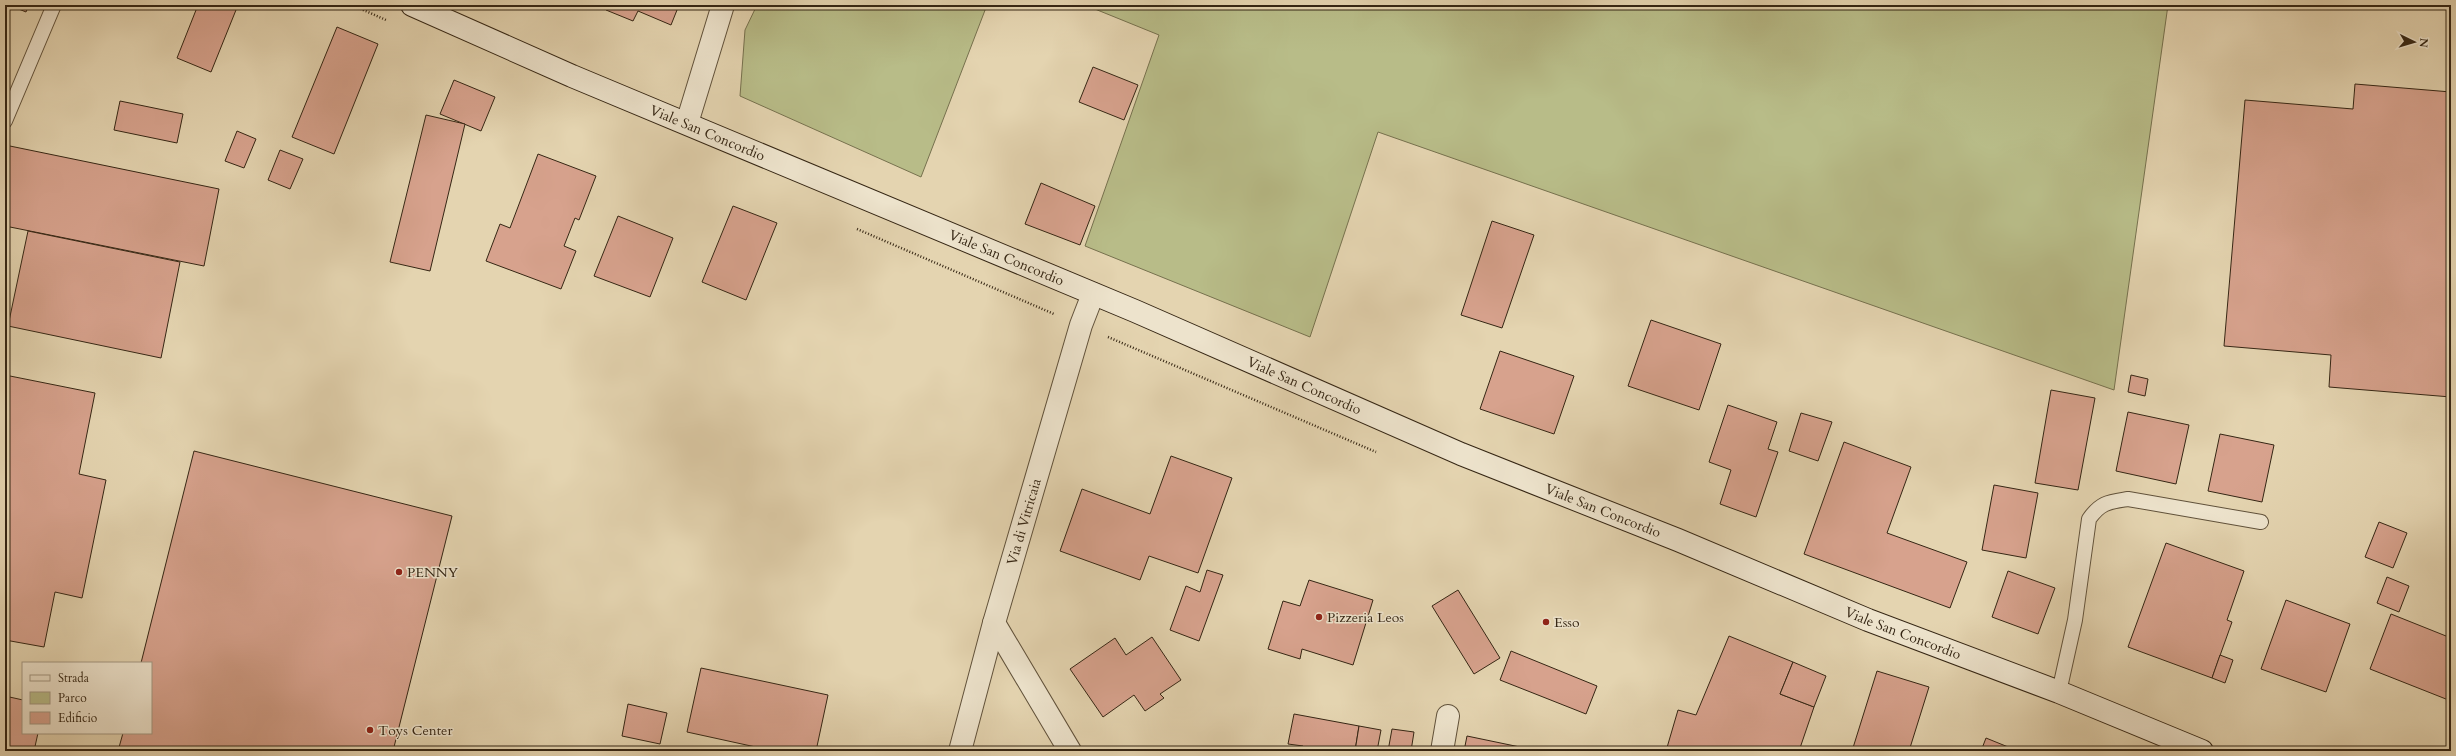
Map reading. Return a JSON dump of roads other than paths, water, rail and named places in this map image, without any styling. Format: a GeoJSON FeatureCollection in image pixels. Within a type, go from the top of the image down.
{"type":"FeatureCollection","features":[{"type":"Feature","properties":{"kind":"main road","name":"Viale San Concordio"},"geometry":{"type":"LineString","coordinates":[[412,5],[572,76],[1093,294],[1461,454],[1678,540],[1868,620],[2059,692],[2202,751]]}},
{"type":"Feature","properties":{"kind":"main road"},"geometry":{"type":"LineString","coordinates":[[687,123],[723,5]]}},
{"type":"Feature","properties":{"kind":"main road","name":"Via di Vitricaia"},"geometry":{"type":"LineString","coordinates":[[960,751],[994,624],[1081,325],[1093,294]]}},
{"type":"Feature","properties":{"kind":"main road"},"geometry":{"type":"LineString","coordinates":[[994,624],[1070,751]]}},
{"type":"Feature","properties":{"kind":"main road"},"geometry":{"type":"LineString","coordinates":[[1442,751],[1448,716]]}},
{"type":"Feature","properties":{"kind":"lane"},"geometry":{"type":"LineString","coordinates":[[5,121],[54,5]]}},
{"type":"Feature","properties":{"kind":"lane"},"geometry":{"type":"LineString","coordinates":[[2059,692],[2075,620],[2089,519],[2097,507],[2110,502],[2128,499],[2261,522]]}},
{"type":"Feature","properties":{"kind":"place","name":"PENNY"},"geometry":{"type":"Point","coordinates":[399,572]}},
{"type":"Feature","properties":{"kind":"place","name":"Pizzeria Leos"},"geometry":{"type":"Point","coordinates":[1319,617]}},
{"type":"Feature","properties":{"kind":"place","name":"Esso"},"geometry":{"type":"Point","coordinates":[1546,622]}},
{"type":"Feature","properties":{"kind":"place","name":"Toys Center"},"geometry":{"type":"Point","coordinates":[370,730]}}]}
